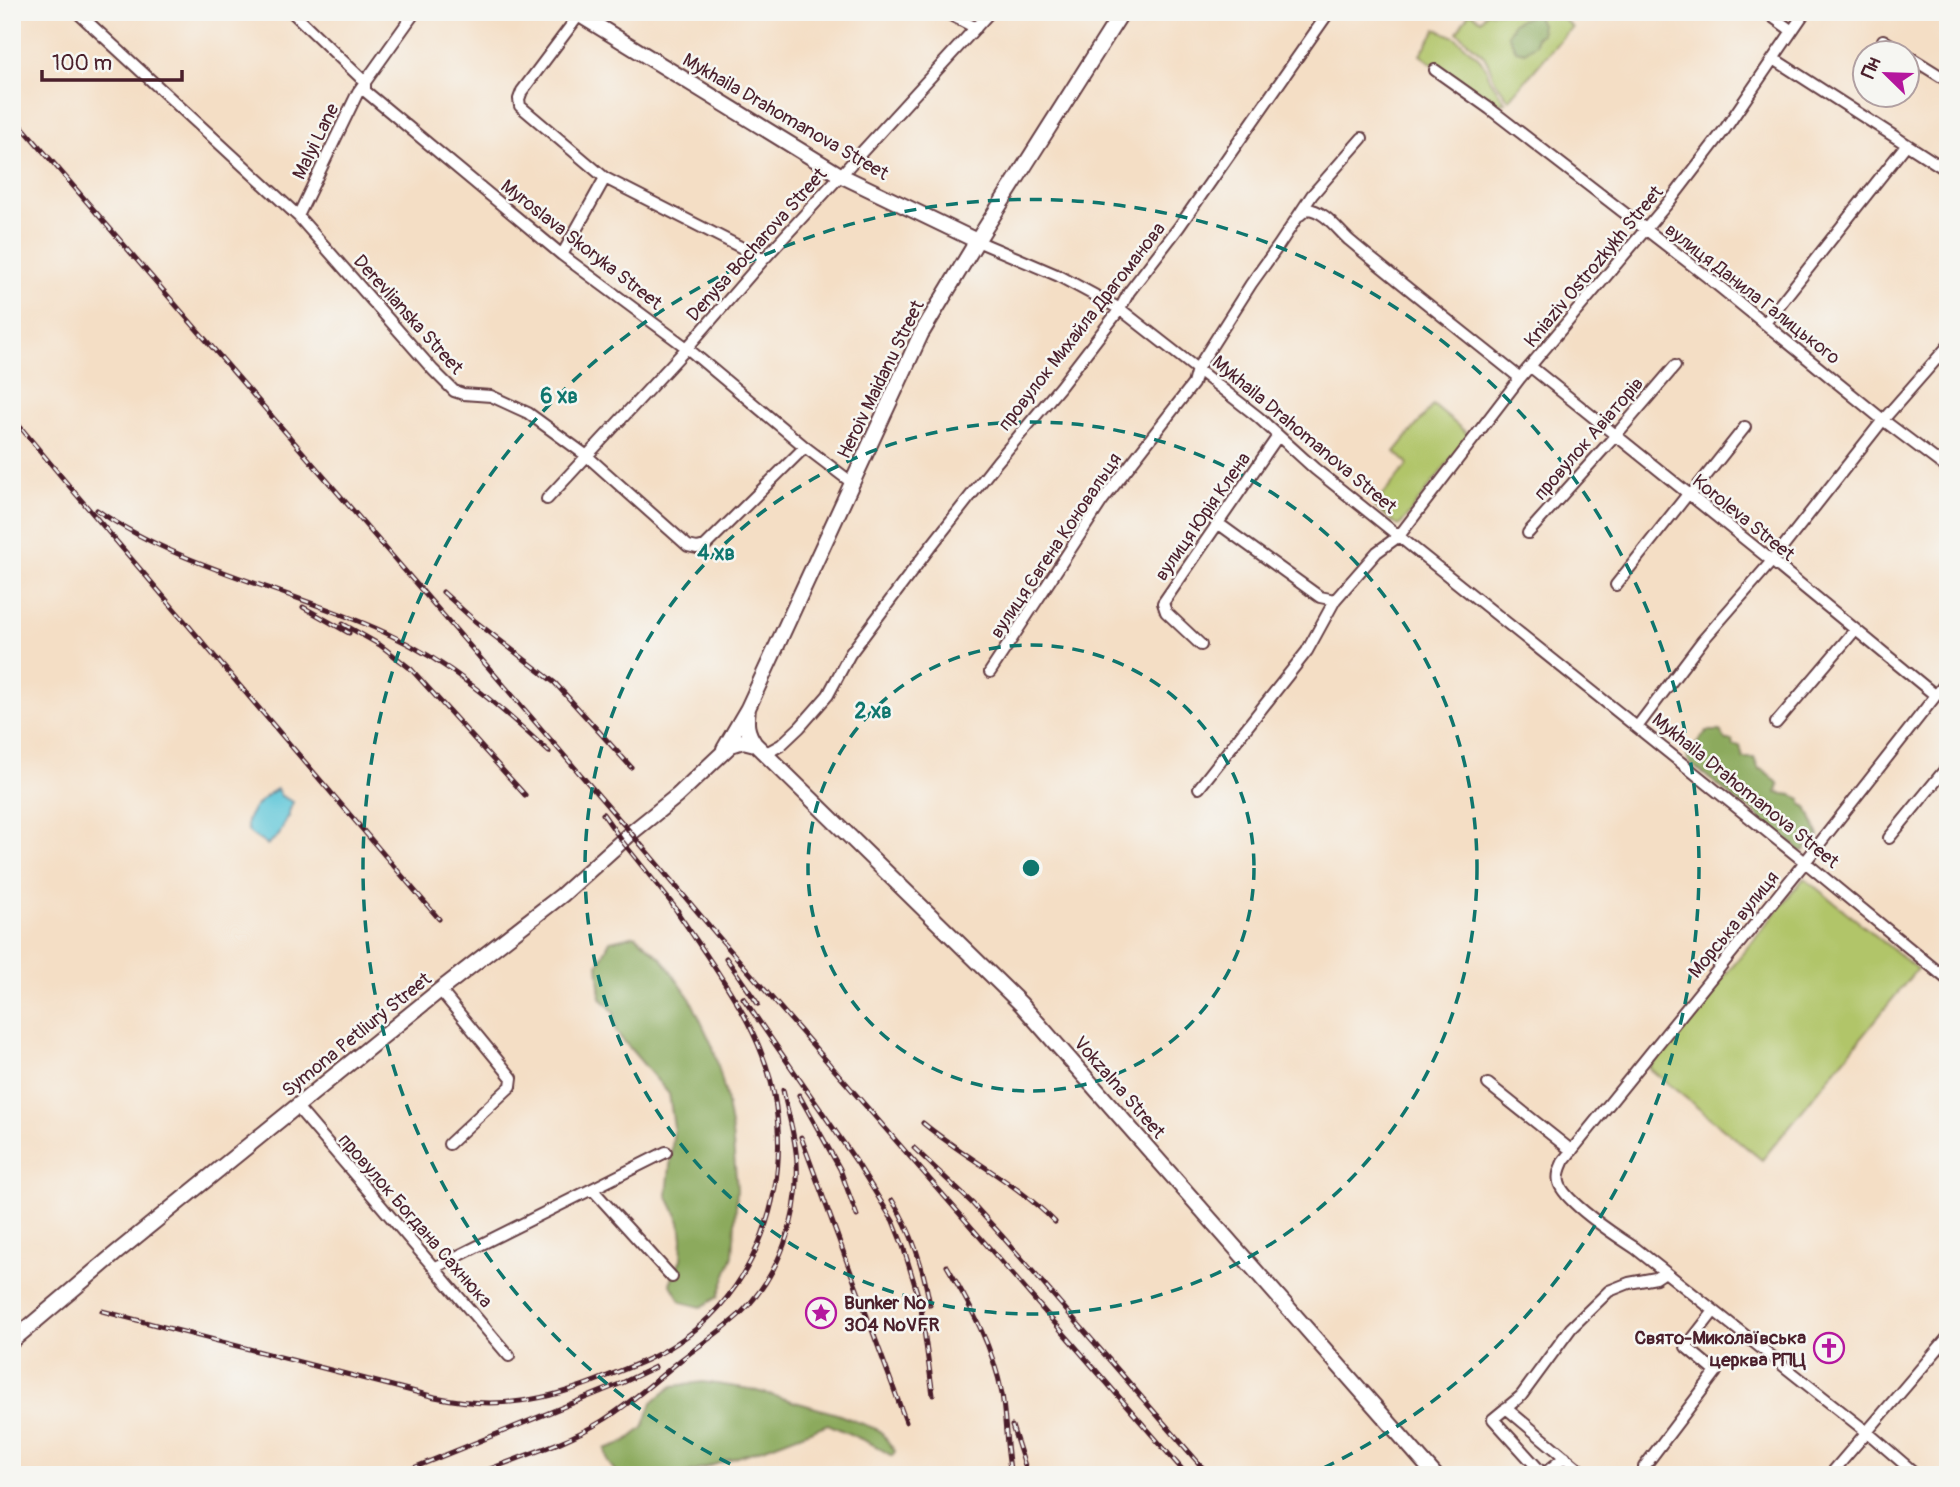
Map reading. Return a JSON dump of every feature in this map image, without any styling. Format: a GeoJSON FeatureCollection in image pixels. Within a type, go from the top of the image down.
{"type":"FeatureCollection","features":[{"type":"Feature","properties":{"kind":"street","name":"Derevlianska Street"},"geometry":{"type":"LineString","coordinates":[[76,12],[298,216],[454,391],[491,396],[528,413],[587,456],[688,546],[705,546],[805,447]]}},
{"type":"Feature","properties":{"kind":"street"},"geometry":{"type":"LineString","coordinates":[[292,12],[365,82]]}},
{"type":"Feature","properties":{"kind":"street","name":"Malyi Lane"},"geometry":{"type":"LineString","coordinates":[[298,216],[365,82],[415,12]]}},
{"type":"Feature","properties":{"kind":"street"},"geometry":{"type":"LineString","coordinates":[[945,12],[976,28]]}},
{"type":"Feature","properties":{"kind":"street","name":"Denysa Bocharova Street"},"geometry":{"type":"LineString","coordinates":[[547,499],[990,12]]}},
{"type":"Feature","properties":{"kind":"street","name":"Heroiv Maidanu Street"},"geometry":{"type":"LineString","coordinates":[[722,753],[748,708],[921,334],[1122,12]]}},
{"type":"Feature","properties":{"kind":"street","name":"провулок Михайла Драгоманова"},"geometry":{"type":"LineString","coordinates":[[759,748],[781,745],[828,695],[850,653],[989,471],[1060,387],[1120,309],[1137,280],[1180,227],[1329,12]]}},
{"type":"Feature","properties":{"kind":"street"},"geometry":{"type":"LineString","coordinates":[[1766,12],[1792,31]]}},
{"type":"Feature","properties":{"kind":"street","name":"Kniaziv Ostrozkykh Street"},"geometry":{"type":"LineString","coordinates":[[1199,788],[1307,651],[1335,600],[1377,552],[1399,536],[1520,378],[1646,230],[1718,139],[1805,12]]}},
{"type":"Feature","properties":{"kind":"street"},"geometry":{"type":"LineString","coordinates":[[577,13],[522,91],[520,106],[605,178],[764,259]]}},
{"type":"Feature","properties":{"kind":"street","name":"Mykhaila Drahomanova Street"},"geometry":{"type":"LineString","coordinates":[[577,13],[841,176],[977,241],[1059,276],[1120,309],[1258,417],[1315,469],[1948,980]]}},
{"type":"Feature","properties":{"kind":"street"},"geometry":{"type":"LineString","coordinates":[[1774,59],[1948,171]]}},
{"type":"Feature","properties":{"kind":"street"},"geometry":{"type":"LineString","coordinates":[[1922,65],[1948,81]]}},
{"type":"Feature","properties":{"kind":"street","name":"вулиця Данила Галицького"},"geometry":{"type":"LineString","coordinates":[[1435,70],[1490,109],[1646,230],[1948,469]]}},
{"type":"Feature","properties":{"kind":"street","name":"Myroslava Skoryka Street"},"geometry":{"type":"LineString","coordinates":[[365,82],[365,91],[562,254],[687,348],[851,482]]}},
{"type":"Feature","properties":{"kind":"street","name":"вулиця Євгена Коновальця"},"geometry":{"type":"LineString","coordinates":[[990,672],[1102,500],[1193,384],[1196,369],[1312,194],[1362,138]]}},
{"type":"Feature","properties":{"kind":"street"},"geometry":{"type":"LineString","coordinates":[[1765,323],[1906,145]]}},
{"type":"Feature","properties":{"kind":"street"},"geometry":{"type":"LineString","coordinates":[[562,254],[605,178]]}},
{"type":"Feature","properties":{"kind":"street"},"geometry":{"type":"LineString","coordinates":[[1298,217],[1307,209],[1320,213],[1349,240],[1520,378]]}},
{"type":"Feature","properties":{"kind":"street"},"geometry":{"type":"LineString","coordinates":[[1637,727],[1703,640],[1772,561],[1883,420],[1948,346]]}},
{"type":"Feature","properties":{"kind":"street","name":"провулок Авіаторів"},"geometry":{"type":"LineString","coordinates":[[1528,533],[1675,366]]}},
{"type":"Feature","properties":{"kind":"street","name":"Koroleva Street"},"geometry":{"type":"LineString","coordinates":[[1531,367],[1935,695]]}},
{"type":"Feature","properties":{"kind":"street"},"geometry":{"type":"LineString","coordinates":[[1616,585],[1745,427]]}},
{"type":"Feature","properties":{"kind":"street","name":"вулиця Юрія Клена"},"geometry":{"type":"LineString","coordinates":[[1201,645],[1166,612],[1163,603],[1278,436]]}},
{"type":"Feature","properties":{"kind":"street"},"geometry":{"type":"LineString","coordinates":[[1219,524],[1320,597],[1335,600]]}},
{"type":"Feature","properties":{"kind":"street"},"geometry":{"type":"LineString","coordinates":[[1776,723],[1855,629]]}},
{"type":"Feature","properties":{"kind":"street","name":"Морська вулиця"},"geometry":{"type":"LineString","coordinates":[[1665,1272],[1600,1224],[1563,1192],[1558,1174],[1564,1160],[1948,680]]}},
{"type":"Feature","properties":{"kind":"street"},"geometry":{"type":"LineString","coordinates":[[748,708],[748,733],[759,748]]}},
{"type":"Feature","properties":{"kind":"street"},"geometry":{"type":"LineString","coordinates":[[722,753],[731,745],[743,741],[759,748]]}},
{"type":"Feature","properties":{"kind":"street","name":"Vokzalna Street"},"geometry":{"type":"LineString","coordinates":[[759,748],[1021,1004],[1435,1475]]}},
{"type":"Feature","properties":{"kind":"street","name":"Symona Petliury Street"},"geometry":{"type":"LineString","coordinates":[[12,1341],[440,990],[562,895],[677,796],[722,753]]}},
{"type":"Feature","properties":{"kind":"street"},"geometry":{"type":"LineString","coordinates":[[1889,838],[1948,766]]}},
{"type":"Feature","properties":{"kind":"street"},"geometry":{"type":"LineString","coordinates":[[440,990],[512,1078],[511,1086],[449,1144]]}},
{"type":"Feature","properties":{"kind":"street"},"geometry":{"type":"LineString","coordinates":[[1488,1084],[1572,1151]]}},
{"type":"Feature","properties":{"kind":"street","name":"провулок Богдана Сахнюка"},"geometry":{"type":"LineString","coordinates":[[297,1107],[509,1356]]}},
{"type":"Feature","properties":{"kind":"street"},"geometry":{"type":"LineString","coordinates":[[434,1268],[666,1152]]}},
{"type":"Feature","properties":{"kind":"street"},"geometry":{"type":"LineString","coordinates":[[592,1189],[672,1278]]}},
{"type":"Feature","properties":{"kind":"street"},"geometry":{"type":"LineString","coordinates":[[1565,1457],[1544,1474],[1493,1419],[1521,1396],[1571,1328],[1609,1291],[1629,1283],[1656,1278],[1665,1272],[1867,1432],[1917,1475]]}},
{"type":"Feature","properties":{"kind":"street"},"geometry":{"type":"LineString","coordinates":[[1644,1467],[1716,1372],[1686,1347],[1714,1311]]}},
{"type":"Feature","properties":{"kind":"street"},"geometry":{"type":"LineString","coordinates":[[1830,1475],[1948,1337]]}},
{"type":"Feature","properties":{"kind":"street"},"geometry":{"type":"LineString","coordinates":[[1506,1408],[1586,1475]]}},
{"type":"Feature","properties":{"kind":"green space"},"geometry":{"type":"Polygon","coordinates":[[[1470,12],[1481,20],[1487,12],[1557,12],[1573,28],[1509,100],[1494,79],[1483,55],[1457,32],[1470,12]]]}},
{"type":"Feature","properties":{"kind":"green space"},"geometry":{"type":"Polygon","coordinates":[[[1535,13],[1541,24],[1542,34],[1536,37],[1536,44],[1525,52],[1516,50],[1508,35],[1513,23],[1535,13]]]}},
{"type":"Feature","properties":{"kind":"green space"},"geometry":{"type":"Polygon","coordinates":[[[1436,29],[1455,37],[1479,58],[1505,102],[1491,105],[1420,55],[1436,29]]]}},
{"type":"Feature","properties":{"kind":"green space"},"geometry":{"type":"Polygon","coordinates":[[[1433,405],[1469,435],[1398,526],[1374,506],[1408,464],[1395,452],[1433,405]]]}},
{"type":"Feature","properties":{"kind":"green space"},"geometry":{"type":"Polygon","coordinates":[[[1707,731],[1720,731],[1726,740],[1732,740],[1733,746],[1740,746],[1743,758],[1754,758],[1759,769],[1764,770],[1779,784],[1777,793],[1801,799],[1801,804],[1807,807],[1819,836],[1811,845],[1806,846],[1804,851],[1798,851],[1795,845],[1764,824],[1754,811],[1734,800],[1692,765],[1686,749],[1693,747],[1707,731]]]}},
{"type":"Feature","properties":{"kind":"green space"},"geometry":{"type":"Polygon","coordinates":[[[1804,878],[1917,969],[1762,1160],[1649,1068],[1804,878]]]}},
{"type":"Feature","properties":{"kind":"green space"},"geometry":{"type":"Polygon","coordinates":[[[635,935],[663,960],[691,1000],[713,1047],[725,1092],[737,1189],[733,1255],[718,1297],[701,1307],[681,1302],[670,1283],[681,1259],[682,1239],[680,1222],[667,1195],[674,1127],[669,1094],[616,1032],[614,1012],[601,998],[598,965],[610,941],[635,935]]]}},
{"type":"Feature","properties":{"kind":"green space"},"geometry":{"type":"Polygon","coordinates":[[[703,1382],[750,1389],[837,1414],[879,1430],[895,1451],[892,1456],[828,1424],[683,1475],[618,1475],[608,1462],[605,1449],[625,1442],[643,1428],[652,1402],[673,1386],[703,1382]]]}},
{"type":"Feature","properties":{"kind":"water"},"geometry":{"type":"Polygon","coordinates":[[[277,789],[281,796],[293,802],[289,817],[279,835],[267,845],[249,832],[248,820],[261,801],[277,789]]]}},
{"type":"Feature","properties":{"kind":"railway"},"geometry":{"type":"LineString","coordinates":[[12,115],[717,935],[1187,1475]]}},
{"type":"Feature","properties":{"kind":"railway"},"geometry":{"type":"LineString","coordinates":[[12,417],[439,919]]}},
{"type":"Feature","properties":{"kind":"railway"},"geometry":{"type":"LineString","coordinates":[[97,510],[130,530],[201,564],[350,618],[409,645],[472,686],[549,752]]}},
{"type":"Feature","properties":{"kind":"railway"},"geometry":{"type":"LineString","coordinates":[[443,592],[475,621],[555,683],[631,767]]}},
{"type":"Feature","properties":{"kind":"railway"},"geometry":{"type":"LineString","coordinates":[[303,607],[349,633]]}},
{"type":"Feature","properties":{"kind":"railway"},"geometry":{"type":"LineString","coordinates":[[343,624],[380,645],[411,669],[525,795]]}},
{"type":"Feature","properties":{"kind":"railway"},"geometry":{"type":"LineString","coordinates":[[603,814],[678,911]]}},
{"type":"Feature","properties":{"kind":"railway"},"geometry":{"type":"LineString","coordinates":[[102,1311],[435,1397],[480,1403],[522,1401],[563,1392],[642,1362],[677,1343],[705,1321],[729,1295],[748,1266],[772,1201],[778,1130],[774,1095],[758,1043],[718,972],[672,904]]}},
{"type":"Feature","properties":{"kind":"railway"},"geometry":{"type":"LineString","coordinates":[[726,958],[758,1004]]}},
{"type":"Feature","properties":{"kind":"railway"},"geometry":{"type":"LineString","coordinates":[[743,998],[856,1161],[893,1221],[920,1302],[933,1395]]}},
{"type":"Feature","properties":{"kind":"railway"},"geometry":{"type":"LineString","coordinates":[[475,1475],[556,1444],[602,1421],[727,1325],[754,1298],[776,1263],[791,1224],[795,1204],[796,1154],[783,1090]]}},
{"type":"Feature","properties":{"kind":"railway"},"geometry":{"type":"LineString","coordinates":[[799,1095],[840,1169],[857,1216]]}},
{"type":"Feature","properties":{"kind":"railway"},"geometry":{"type":"LineString","coordinates":[[923,1123],[1007,1182],[1055,1222]]}},
{"type":"Feature","properties":{"kind":"railway"},"geometry":{"type":"LineString","coordinates":[[801,1137],[906,1422]]}},
{"type":"Feature","properties":{"kind":"railway"},"geometry":{"type":"LineString","coordinates":[[914,1148],[972,1203],[1002,1236],[1209,1475]]}},
{"type":"Feature","properties":{"kind":"railway"},"geometry":{"type":"LineString","coordinates":[[892,1200],[916,1251],[930,1305]]}},
{"type":"Feature","properties":{"kind":"railway"},"geometry":{"type":"LineString","coordinates":[[947,1266],[973,1312],[993,1360],[1002,1394],[1011,1475]]}},
{"type":"Feature","properties":{"kind":"railway"},"geometry":{"type":"LineString","coordinates":[[396,1475],[655,1367]]}},
{"type":"Feature","properties":{"kind":"railway"},"geometry":{"type":"LineString","coordinates":[[1012,1426],[1028,1475]]}},
{"type":"Feature","properties":{"kind":"place","name":"Bunker No 304 NoVFR"},"geometry":{"type":"Point","coordinates":[821,1313]}},
{"type":"Feature","properties":{"kind":"place","name":"Свято-Миколаївська церква РПЦ"},"geometry":{"type":"Point","coordinates":[1829,1348]}}]}
